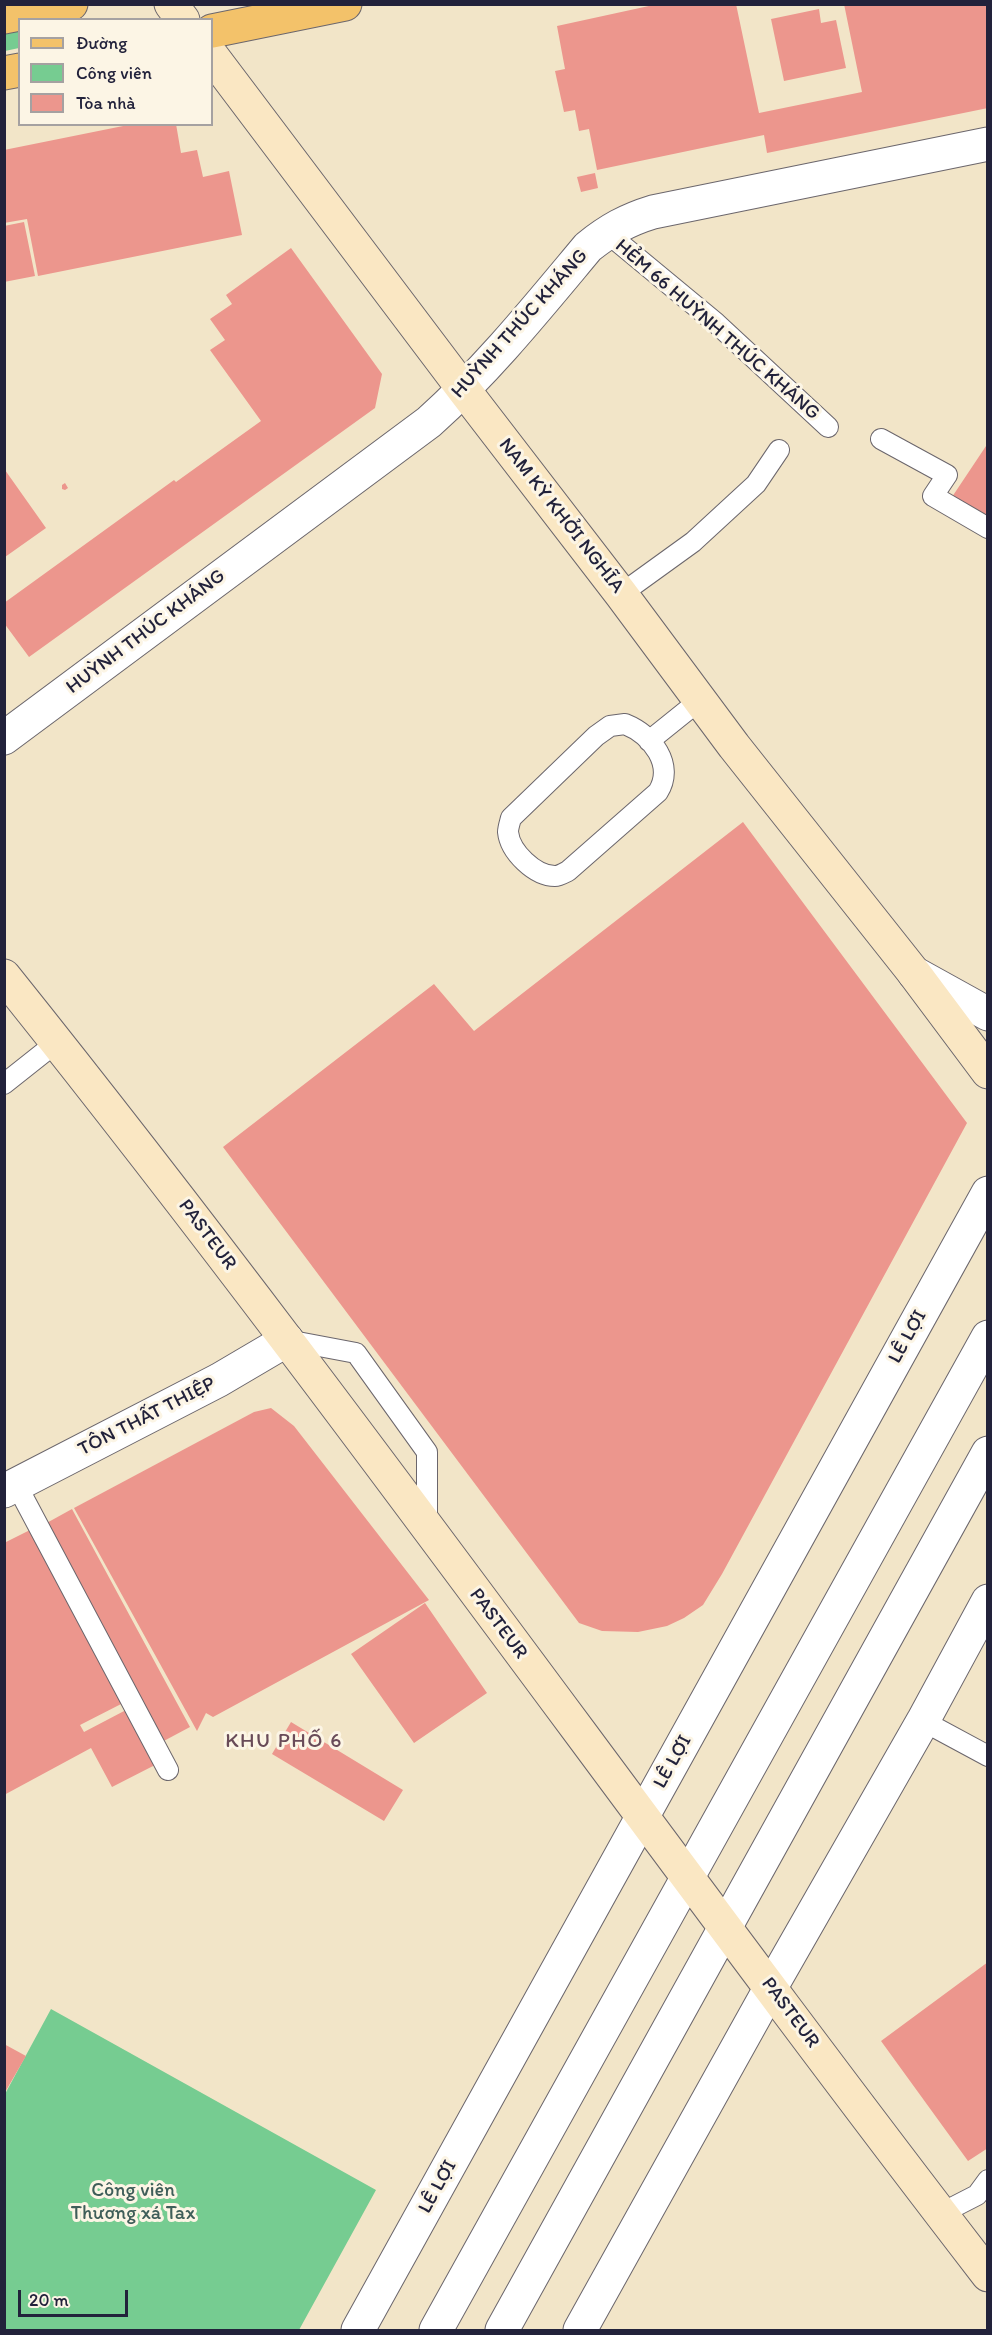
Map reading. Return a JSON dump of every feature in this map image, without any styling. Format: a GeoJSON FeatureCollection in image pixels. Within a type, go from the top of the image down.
{"type":"FeatureCollection","features":[{"type":"Feature","properties":{"kind":"main road"},"geometry":{"type":"LineString","coordinates":[[4,17],[71,4]]}},
{"type":"Feature","properties":{"kind":"main road"},"geometry":{"type":"LineString","coordinates":[[171,4],[182,18]]}},
{"type":"Feature","properties":{"kind":"main road"},"geometry":{"type":"LineString","coordinates":[[213,31],[345,4]]}},
{"type":"Feature","properties":{"kind":"main road","name":"NAM KỲ KHỞI NGHĨA"},"geometry":{"type":"LineString","coordinates":[[213,57],[700,700],[914,973],[987,1072]]}},
{"type":"Feature","properties":{"kind":"main road","name":"PASTEUR"},"geometry":{"type":"LineString","coordinates":[[4,976],[121,1121],[287,1340],[987,2275]]}},
{"type":"Feature","properties":{"kind":"street","name":"HUỲNH THÚC KHÁNG"},"geometry":{"type":"LineString","coordinates":[[4,738],[429,422],[495,358],[588,247],[606,232],[627,220],[653,212],[987,144]]}},
{"type":"Feature","properties":{"kind":"street","name":"NAM KỲ KHỞI NGHĨA"},"geometry":{"type":"LineString","coordinates":[[914,973],[987,1014]]}},
{"type":"Feature","properties":{"kind":"street","name":"LÊ LỢI"},"geometry":{"type":"LineString","coordinates":[[358,2331],[987,1193]]}},
{"type":"Feature","properties":{"kind":"street"},"geometry":{"type":"LineString","coordinates":[[436,2331],[987,1337]]}},
{"type":"Feature","properties":{"kind":"street","name":"TÔN THẤT THIỆP"},"geometry":{"type":"LineString","coordinates":[[10,1488],[219,1380],[287,1340]]}},
{"type":"Feature","properties":{"kind":"street"},"geometry":{"type":"LineString","coordinates":[[502,2331],[987,1453]]}},
{"type":"Feature","properties":{"kind":"street"},"geometry":{"type":"LineString","coordinates":[[580,2331],[771,1987],[923,1721],[987,1601]]}},
{"type":"Feature","properties":{"kind":"lane","name":"HẺM 66 HUỲNH THÚC KHÁNG"},"geometry":{"type":"LineString","coordinates":[[606,232],[716,323],[828,427]]}},
{"type":"Feature","properties":{"kind":"lane"},"geometry":{"type":"LineString","coordinates":[[881,439],[947,475],[933,496],[987,528]]}},
{"type":"Feature","properties":{"kind":"lane"},"geometry":{"type":"LineString","coordinates":[[621,594],[693,542],[756,484],[779,450]]}},
{"type":"Feature","properties":{"kind":"lane"},"geometry":{"type":"LineString","coordinates":[[650,741],[700,700]]}},
{"type":"Feature","properties":{"kind":"lane"},"geometry":{"type":"LineString","coordinates":[[625,724],[636,728],[650,741],[663,760],[665,782],[658,792],[568,871],[556,876],[540,873],[526,862],[511,843],[508,831],[511,818],[596,736],[610,726],[625,724]]}},
{"type":"Feature","properties":{"kind":"lane"},"geometry":{"type":"LineString","coordinates":[[4,1084],[57,1042]]}},
{"type":"Feature","properties":{"kind":"lane"},"geometry":{"type":"LineString","coordinates":[[287,1340],[356,1353],[427,1452],[427,1528]]}},
{"type":"Feature","properties":{"kind":"lane"},"geometry":{"type":"LineString","coordinates":[[10,1488],[168,1770]]}},
{"type":"Feature","properties":{"kind":"lane"},"geometry":{"type":"LineString","coordinates":[[923,1721],[987,1756]]}},
{"type":"Feature","properties":{"kind":"lane"},"geometry":{"type":"LineString","coordinates":[[940,2214],[977,2194],[987,2180]]}},
{"type":"Feature","properties":{"kind":"green space"},"geometry":{"type":"Polygon","coordinates":[[[18,30],[18,48],[5,51],[5,33],[18,30]]]}},
{"type":"Feature","properties":{"kind":"green space","name":"Công viên Thương xá Tax"},"geometry":{"type":"Polygon","coordinates":[[[51,2009],[376,2190],[299,2330],[5,2330],[5,2094],[51,2009]]]}},
{"type":"Feature","properties":{"kind":"building"},"geometry":{"type":"Polygon","coordinates":[[[658,4],[736,4],[759,113],[862,92],[844,4],[988,4],[988,108],[767,153],[764,135],[597,170],[589,129],[579,131],[575,110],[564,112],[555,71],[565,69],[557,26],[658,4]]]}},
{"type":"Feature","properties":{"kind":"building"},"geometry":{"type":"Polygon","coordinates":[[[819,9],[821,23],[836,20],[846,68],[784,81],[771,19],[819,9]]]}},
{"type":"Feature","properties":{"kind":"building"},"geometry":{"type":"Polygon","coordinates":[[[123,126],[176,126],[181,153],[197,150],[203,177],[229,171],[242,235],[38,276],[27,219],[4,223],[4,150],[123,126]]]}},
{"type":"Feature","properties":{"kind":"building"},"geometry":{"type":"Polygon","coordinates":[[[595,173],[598,188],[581,192],[577,177],[595,173]]]}},
{"type":"Feature","properties":{"kind":"building"},"geometry":{"type":"Polygon","coordinates":[[[24,222],[35,276],[4,282],[4,226],[24,222]]]}},
{"type":"Feature","properties":{"kind":"building"},"geometry":{"type":"Polygon","coordinates":[[[291,248],[382,374],[375,408],[29,657],[4,623],[4,603],[174,480],[176,482],[261,421],[210,350],[225,340],[210,319],[232,304],[226,295],[291,248]]]}},
{"type":"Feature","properties":{"kind":"building"},"geometry":{"type":"Polygon","coordinates":[[[988,443],[988,521],[952,497],[988,443]]]}},
{"type":"Feature","properties":{"kind":"building"},"geometry":{"type":"Polygon","coordinates":[[[5,470],[46,528],[5,557],[5,470]]]}},
{"type":"Feature","properties":{"kind":"building"},"geometry":{"type":"Polygon","coordinates":[[[65,483],[68,488],[65,490],[62,489],[62,485],[65,483]]]}},
{"type":"Feature","properties":{"kind":"building"},"geometry":{"type":"Polygon","coordinates":[[[743,822],[967,1123],[703,1605],[667,1626],[638,1632],[602,1631],[579,1623],[223,1147],[434,984],[474,1031],[743,822]]]}},
{"type":"Feature","properties":{"kind":"building"},"geometry":{"type":"Polygon","coordinates":[[[271,1408],[294,1426],[429,1600],[213,1717],[206,1713],[197,1731],[74,1508],[254,1412],[271,1408]]]}},
{"type":"Feature","properties":{"kind":"building"},"geometry":{"type":"Polygon","coordinates":[[[72,1509],[190,1727],[160,1743],[43,1525],[72,1509]]]}},
{"type":"Feature","properties":{"kind":"building"},"geometry":{"type":"Polygon","coordinates":[[[32,1529],[125,1702],[80,1725],[84,1732],[126,1710],[155,1765],[112,1787],[91,1748],[4,1795],[4,1543],[32,1529]]]}},
{"type":"Feature","properties":{"kind":"building"},"geometry":{"type":"Polygon","coordinates":[[[425,1603],[487,1693],[414,1743],[351,1654],[425,1603]]]}},
{"type":"Feature","properties":{"kind":"building"},"geometry":{"type":"Polygon","coordinates":[[[291,1722],[403,1790],[384,1821],[272,1754],[291,1722]]]}},
{"type":"Feature","properties":{"kind":"building"},"geometry":{"type":"Polygon","coordinates":[[[988,1962],[988,2148],[968,2161],[881,2041],[988,1962]]]}},
{"type":"Feature","properties":{"kind":"building"},"geometry":{"type":"Polygon","coordinates":[[[4,2044],[26,2056],[4,2094],[4,2044]]]}},
{"type":"Feature","properties":{"kind":"district","name":"KHU PHỐ 6"},"geometry":{"type":"Point","coordinates":[284,1742]}}]}
